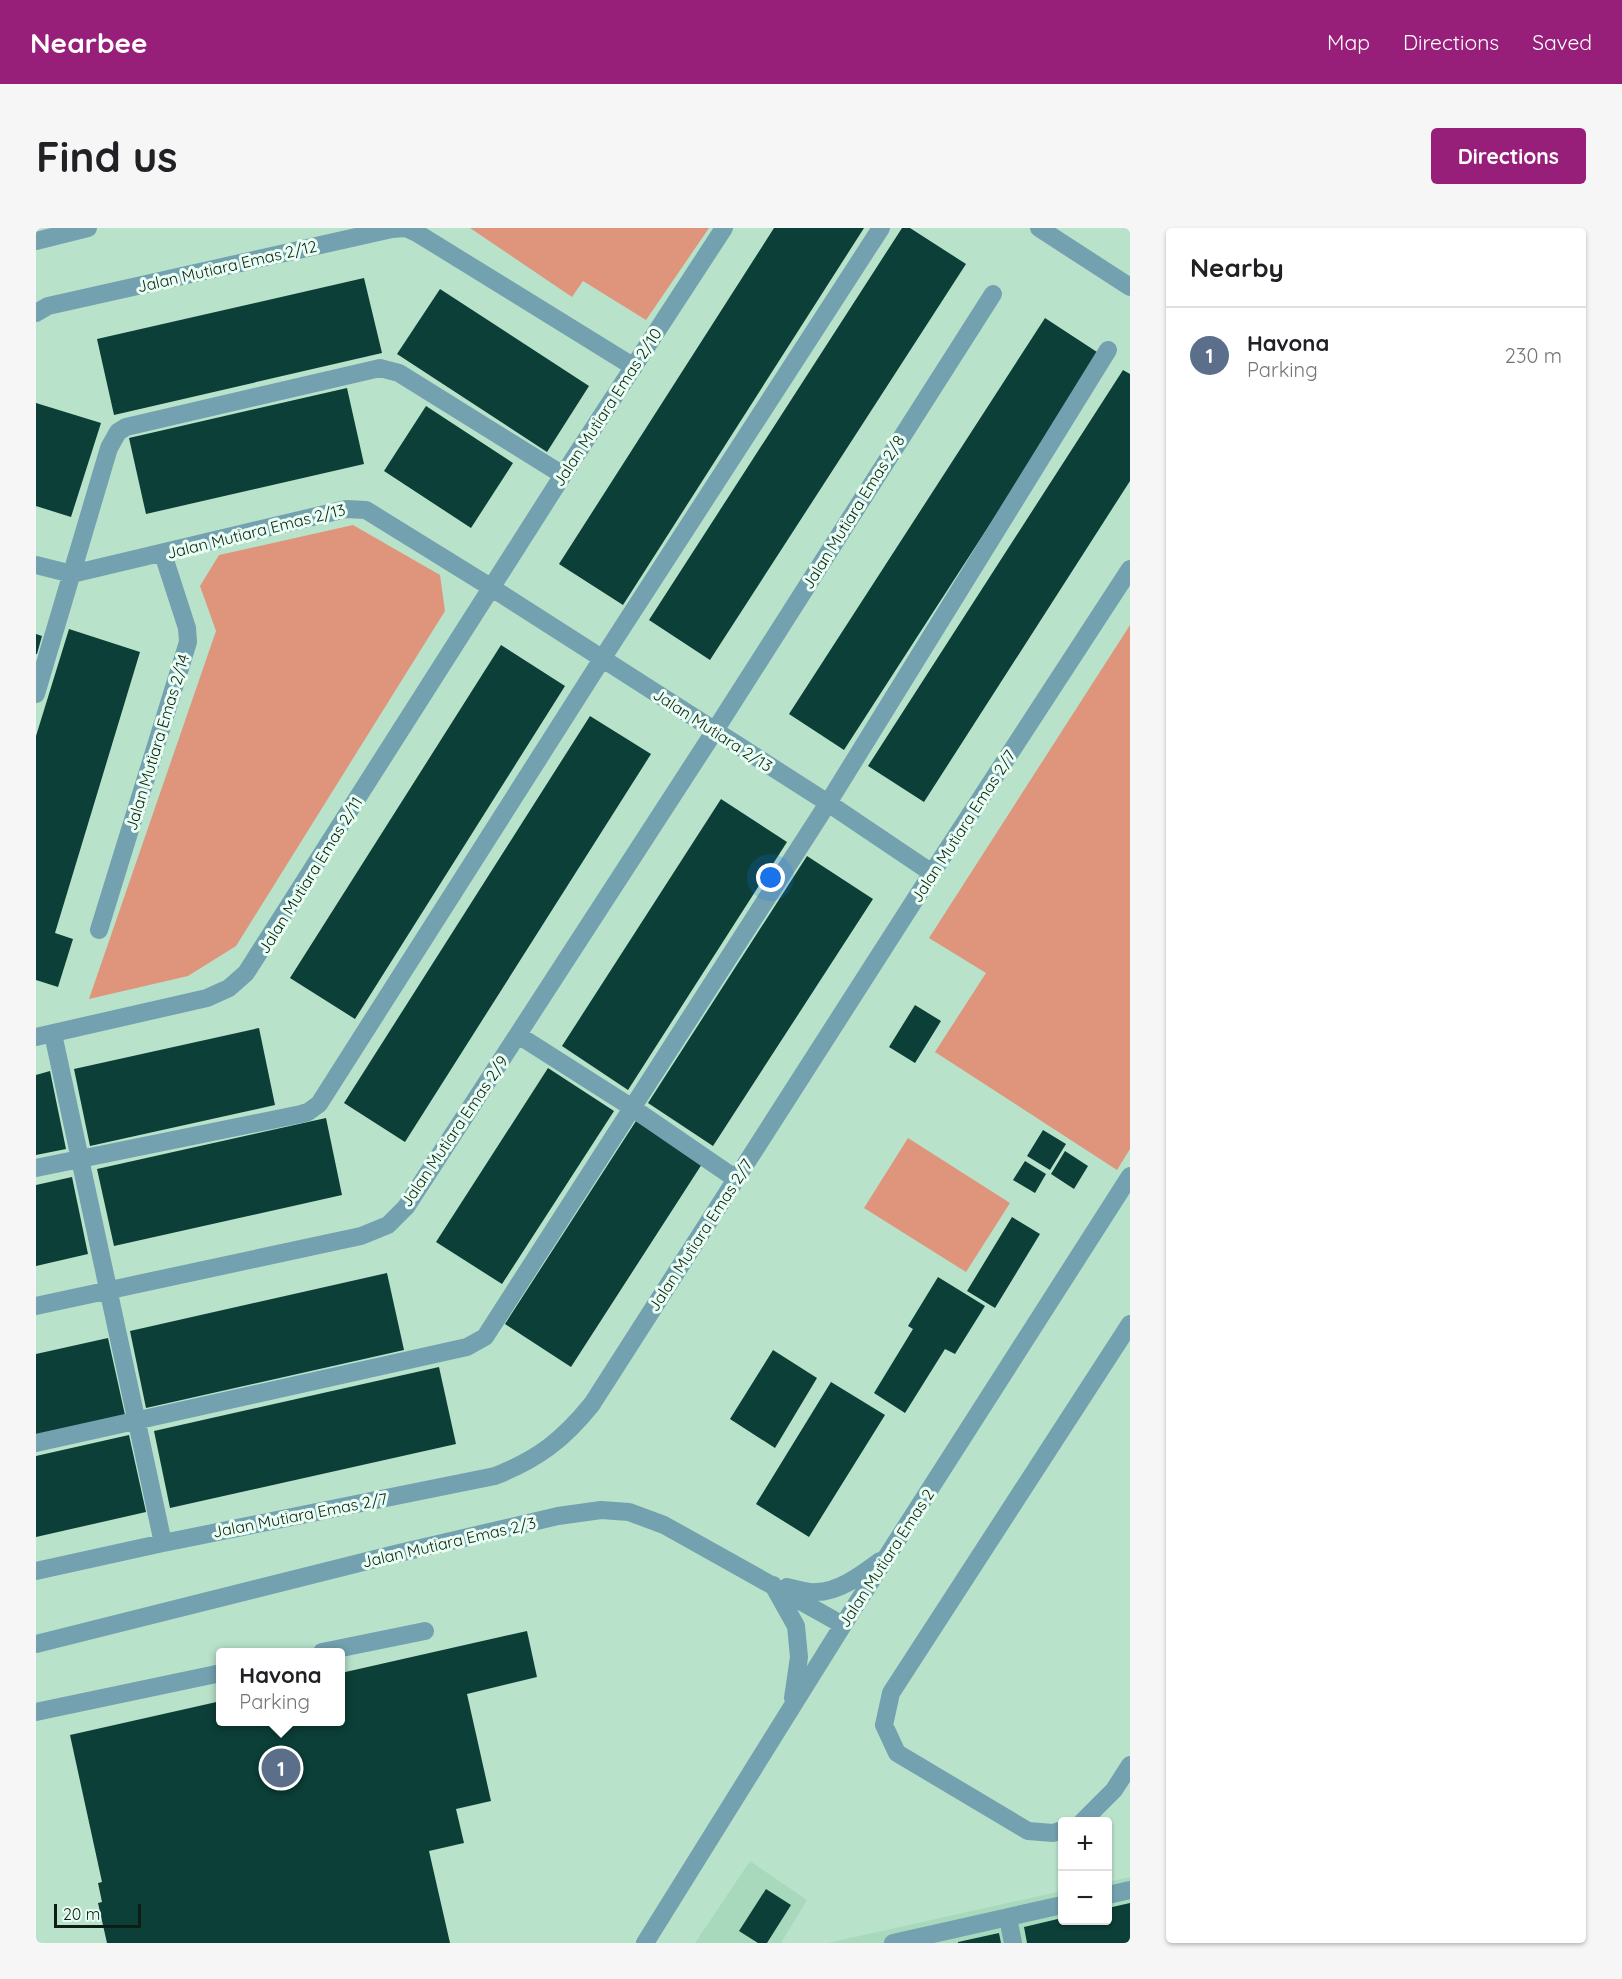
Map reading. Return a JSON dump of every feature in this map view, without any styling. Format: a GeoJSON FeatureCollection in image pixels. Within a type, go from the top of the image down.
{"type":"FeatureCollection","features":[{"type":"Feature","properties":{"kind":"street"},"geometry":{"type":"LineString","coordinates":[[36,241],[88,228]]}},
{"type":"Feature","properties":{"kind":"street","name":"Jalan Mutiara Emas 2/12"},"geometry":{"type":"LineString","coordinates":[[36,313],[48,306],[405,228],[417,233],[634,367]]}},
{"type":"Feature","properties":{"kind":"street","name":"Jalan Mutiara Emas 2/10"},"geometry":{"type":"LineString","coordinates":[[492,588],[724,228]]}},
{"type":"Feature","properties":{"kind":"street"},"geometry":{"type":"LineString","coordinates":[[36,1168],[301,1114],[319,1104],[602,659],[881,228]]}},
{"type":"Feature","properties":{"kind":"street"},"geometry":{"type":"LineString","coordinates":[[1039,228],[1130,287]]}},
{"type":"Feature","properties":{"kind":"street","name":"Jalan Mutiara Emas 2/8"},"geometry":{"type":"LineString","coordinates":[[714,732],[993,294]]}},
{"type":"Feature","properties":{"kind":"street"},"geometry":{"type":"LineString","coordinates":[[36,1443],[467,1347],[479,1342],[489,1331],[828,803],[1108,350]]}},
{"type":"Feature","properties":{"kind":"street"},"geometry":{"type":"LineString","coordinates":[[36,694],[109,448],[118,432],[126,427],[373,369],[387,369],[399,373],[563,475]]}},
{"type":"Feature","properties":{"kind":"street","name":"Jalan Mutiara Emas 2/13"},"geometry":{"type":"LineString","coordinates":[[36,565],[72,574],[163,554],[346,508],[359,508],[372,512],[492,588]]}},
{"type":"Feature","properties":{"kind":"street","name":"Jalan Mutiara Emas 2/14"},"geometry":{"type":"LineString","coordinates":[[99,930],[188,642],[186,628],[163,554]]}},
{"type":"Feature","properties":{"kind":"street","name":"Jalan Mutiara Emas 2/7"},"geometry":{"type":"LineString","coordinates":[[36,1571],[495,1476],[540,1455],[557,1443],[576,1425],[592,1404],[932,873],[1130,570]]}},
{"type":"Feature","properties":{"kind":"street","name":"Jalan Mutiara 2/13"},"geometry":{"type":"LineString","coordinates":[[492,588],[828,803],[932,873]]}},
{"type":"Feature","properties":{"kind":"street","name":"Jalan Mutiara Emas 2/11"},"geometry":{"type":"LineString","coordinates":[[45,1036],[207,998],[238,982],[253,964],[492,588]]}},
{"type":"Feature","properties":{"kind":"street","name":"Jalan Mutiara Emas 2/9"},"geometry":{"type":"LineString","coordinates":[[36,1306],[361,1236],[388,1225],[406,1206],[714,732]]}},
{"type":"Feature","properties":{"kind":"street"},"geometry":{"type":"LineString","coordinates":[[518,1035],[631,1107],[736,1179]]}},
{"type":"Feature","properties":{"kind":"street"},"geometry":{"type":"LineString","coordinates":[[45,1036],[80,1158],[163,1543]]}},
{"type":"Feature","properties":{"kind":"street","name":"Jalan Mutiara Emas 2"},"geometry":{"type":"LineString","coordinates":[[645,1943],[843,1625],[1130,1176]]}},
{"type":"Feature","properties":{"kind":"street"},"geometry":{"type":"LineString","coordinates":[[1058,1831],[1028,1831],[897,1753],[884,1725],[891,1693],[1130,1324]]}},
{"type":"Feature","properties":{"kind":"street","name":"Jalan Mutiara Emas 2/3"},"geometry":{"type":"LineString","coordinates":[[36,1644],[394,1554],[558,1516],[601,1510],[629,1512],[664,1526],[843,1625]]}},
{"type":"Feature","properties":{"kind":"street"},"geometry":{"type":"LineString","coordinates":[[773,1585],[815,1593],[836,1588],[861,1575],[889,1555]]}},
{"type":"Feature","properties":{"kind":"street"},"geometry":{"type":"LineString","coordinates":[[773,1585],[796,1626],[800,1657],[790,1711]]}},
{"type":"Feature","properties":{"kind":"street"},"geometry":{"type":"LineString","coordinates":[[345,1648],[425,1631]]}},
{"type":"Feature","properties":{"kind":"street"},"geometry":{"type":"LineString","coordinates":[[36,1712],[216,1674]]}},
{"type":"Feature","properties":{"kind":"street"},"geometry":{"type":"LineString","coordinates":[[1086,1817],[1114,1790],[1130,1766]]}},
{"type":"Feature","properties":{"kind":"street"},"geometry":{"type":"LineString","coordinates":[[1112,1894],[1130,1890]]}},
{"type":"Feature","properties":{"kind":"street"},"geometry":{"type":"LineString","coordinates":[[893,1943],[1058,1906]]}},
{"type":"Feature","properties":{"kind":"street"},"geometry":{"type":"LineString","coordinates":[[1008,1918],[1013,1943]]}},
{"type":"Feature","properties":{"kind":"shaded area"},"geometry":{"type":"Polygon","coordinates":[[[470,228],[709,228],[646,320],[583,281],[572,297],[470,228]]]}},
{"type":"Feature","properties":{"kind":"shaded area"},"geometry":{"type":"Polygon","coordinates":[[[353,525],[440,575],[445,611],[236,946],[188,976],[89,999],[216,631],[200,586],[219,555],[353,525]]]}},
{"type":"Feature","properties":{"kind":"shaded area"},"geometry":{"type":"Polygon","coordinates":[[[1130,625],[1130,1149],[1117,1170],[935,1052],[986,973],[929,938],[1130,625]]]}},
{"type":"Feature","properties":{"kind":"shaded area"},"geometry":{"type":"Polygon","coordinates":[[[908,1138],[1010,1203],[966,1272],[864,1208],[908,1138]]]}},
{"type":"Feature","properties":{"kind":"shaded area"},"geometry":{"type":"Polygon","coordinates":[[[750,1861],[807,1900],[781,1943],[695,1943],[750,1861]]]}},
{"type":"Feature","properties":{"kind":"shaded area"},"geometry":{"type":"Polygon","coordinates":[[[1130,1877],[1130,1943],[828,1943],[1058,1892],[1058,1925],[1112,1925],[1112,1881],[1130,1877]]]}},
{"type":"Feature","properties":{"kind":"building"},"geometry":{"type":"Polygon","coordinates":[[[774,228],[864,228],[623,605],[559,564],[774,228]]]}},
{"type":"Feature","properties":{"kind":"building"},"geometry":{"type":"Polygon","coordinates":[[[902,228],[910,228],[966,264],[710,660],[649,620],[902,228]]]}},
{"type":"Feature","properties":{"kind":"building"},"geometry":{"type":"Polygon","coordinates":[[[364,278],[382,353],[114,415],[97,339],[364,278]]]}},
{"type":"Feature","properties":{"kind":"building"},"geometry":{"type":"Polygon","coordinates":[[[440,289],[589,386],[547,452],[397,354],[440,289]]]}},
{"type":"Feature","properties":{"kind":"building"},"geometry":{"type":"Polygon","coordinates":[[[1045,318],[1100,354],[844,750],[789,714],[1045,318]]]}},
{"type":"Feature","properties":{"kind":"building"},"geometry":{"type":"Polygon","coordinates":[[[1123,370],[1130,374],[1130,481],[924,802],[868,766],[1123,370]]]}},
{"type":"Feature","properties":{"kind":"building"},"geometry":{"type":"Polygon","coordinates":[[[347,388],[364,464],[146,514],[129,438],[347,388]]]}},
{"type":"Feature","properties":{"kind":"building"},"geometry":{"type":"Polygon","coordinates":[[[36,403],[101,423],[71,517],[36,506],[36,403]]]}},
{"type":"Feature","properties":{"kind":"building"},"geometry":{"type":"Polygon","coordinates":[[[426,406],[513,463],[471,528],[384,471],[426,406]]]}},
{"type":"Feature","properties":{"kind":"building"},"geometry":{"type":"Polygon","coordinates":[[[69,629],[140,652],[55,933],[73,939],[58,987],[36,980],[36,736],[69,629]]]}},
{"type":"Feature","properties":{"kind":"building"},"geometry":{"type":"Polygon","coordinates":[[[36,634],[42,636],[37,654],[36,654],[36,634]]]}},
{"type":"Feature","properties":{"kind":"building"},"geometry":{"type":"Polygon","coordinates":[[[501,645],[565,686],[355,1019],[290,978],[501,645]]]}},
{"type":"Feature","properties":{"kind":"building"},"geometry":{"type":"Polygon","coordinates":[[[590,716],[651,754],[405,1142],[344,1103],[590,716]]]}},
{"type":"Feature","properties":{"kind":"building"},"geometry":{"type":"Polygon","coordinates":[[[721,799],[787,842],[628,1090],[562,1046],[721,799]]]}},
{"type":"Feature","properties":{"kind":"building"},"geometry":{"type":"Polygon","coordinates":[[[807,856],[873,899],[713,1146],[648,1103],[807,856]]]}},
{"type":"Feature","properties":{"kind":"building"},"geometry":{"type":"Polygon","coordinates":[[[915,1005],[941,1021],[915,1063],[889,1047],[915,1005]]]}},
{"type":"Feature","properties":{"kind":"building"},"geometry":{"type":"Polygon","coordinates":[[[259,1028],[275,1105],[90,1146],[74,1069],[259,1028]]]}},
{"type":"Feature","properties":{"kind":"building"},"geometry":{"type":"Polygon","coordinates":[[[548,1068],[614,1111],[502,1284],[436,1242],[548,1068]]]}},
{"type":"Feature","properties":{"kind":"building"},"geometry":{"type":"Polygon","coordinates":[[[50,1071],[66,1149],[36,1155],[36,1075],[50,1071]]]}},
{"type":"Feature","properties":{"kind":"building"},"geometry":{"type":"Polygon","coordinates":[[[326,1118],[342,1195],[114,1246],[97,1169],[326,1118]]]}},
{"type":"Feature","properties":{"kind":"building"},"geometry":{"type":"Polygon","coordinates":[[[636,1121],[702,1164],[571,1367],[505,1324],[636,1121]]]}},
{"type":"Feature","properties":{"kind":"building"},"geometry":{"type":"Polygon","coordinates":[[[1043,1130],[1066,1144],[1050,1170],[1027,1156],[1043,1130]]]}},
{"type":"Feature","properties":{"kind":"building"},"geometry":{"type":"Polygon","coordinates":[[[1065,1151],[1088,1166],[1074,1189],[1051,1174],[1065,1151]]]}},
{"type":"Feature","properties":{"kind":"building"},"geometry":{"type":"Polygon","coordinates":[[[1025,1161],[1046,1174],[1035,1193],[1013,1180],[1025,1161]]]}},
{"type":"Feature","properties":{"kind":"building"},"geometry":{"type":"Polygon","coordinates":[[[72,1177],[88,1254],[36,1266],[36,1185],[72,1177]]]}},
{"type":"Feature","properties":{"kind":"building"},"geometry":{"type":"Polygon","coordinates":[[[1012,1217],[1040,1234],[995,1308],[967,1291],[1012,1217]]]}},
{"type":"Feature","properties":{"kind":"building"},"geometry":{"type":"Polygon","coordinates":[[[387,1273],[404,1350],[146,1408],[130,1331],[387,1273]]]}},
{"type":"Feature","properties":{"kind":"building"},"geometry":{"type":"Polygon","coordinates":[[[938,1277],[985,1306],[955,1354],[945,1349],[905,1413],[874,1393],[913,1329],[908,1326],[938,1277]]]}},
{"type":"Feature","properties":{"kind":"building"},"geometry":{"type":"Polygon","coordinates":[[[108,1338],[125,1415],[36,1435],[36,1354],[108,1338]]]}},
{"type":"Feature","properties":{"kind":"building"},"geometry":{"type":"Polygon","coordinates":[[[773,1350],[817,1378],[775,1448],[730,1419],[773,1350]]]}},
{"type":"Feature","properties":{"kind":"building"},"geometry":{"type":"Polygon","coordinates":[[[439,1367],[456,1444],[170,1508],[154,1431],[439,1367]]]}},
{"type":"Feature","properties":{"kind":"building"},"geometry":{"type":"Polygon","coordinates":[[[831,1382],[885,1415],[809,1537],[756,1504],[831,1382]]]}},
{"type":"Feature","properties":{"kind":"building"},"geometry":{"type":"Polygon","coordinates":[[[129,1435],[146,1512],[36,1537],[36,1456],[129,1435]]]}},
{"type":"Feature","properties":{"kind":"building"},"geometry":{"type":"Polygon","coordinates":[[[527,1631],[537,1677],[467,1694],[491,1801],[456,1809],[464,1843],[429,1851],[450,1943],[107,1943],[98,1903],[102,1902],[98,1883],[102,1882],[70,1735],[216,1702],[216,1726],[345,1726],[345,1672],[527,1631]]]}},
{"type":"Feature","properties":{"kind":"building"},"geometry":{"type":"Polygon","coordinates":[[[766,1889],[791,1905],[767,1943],[758,1943],[739,1931],[766,1889]]]}},
{"type":"Feature","properties":{"kind":"building"},"geometry":{"type":"Polygon","coordinates":[[[1130,1903],[1130,1943],[1027,1943],[1024,1927],[1058,1919],[1058,1925],[1112,1925],[1112,1907],[1130,1903]]]}},
{"type":"Feature","properties":{"kind":"building"},"geometry":{"type":"Polygon","coordinates":[[[999,1933],[1001,1943],[958,1943],[958,1942],[999,1933]]]}},
{"type":"Feature","properties":{"kind":"place","name":"Havona"},"geometry":{"type":"Point","coordinates":[281,1768]}}]}
